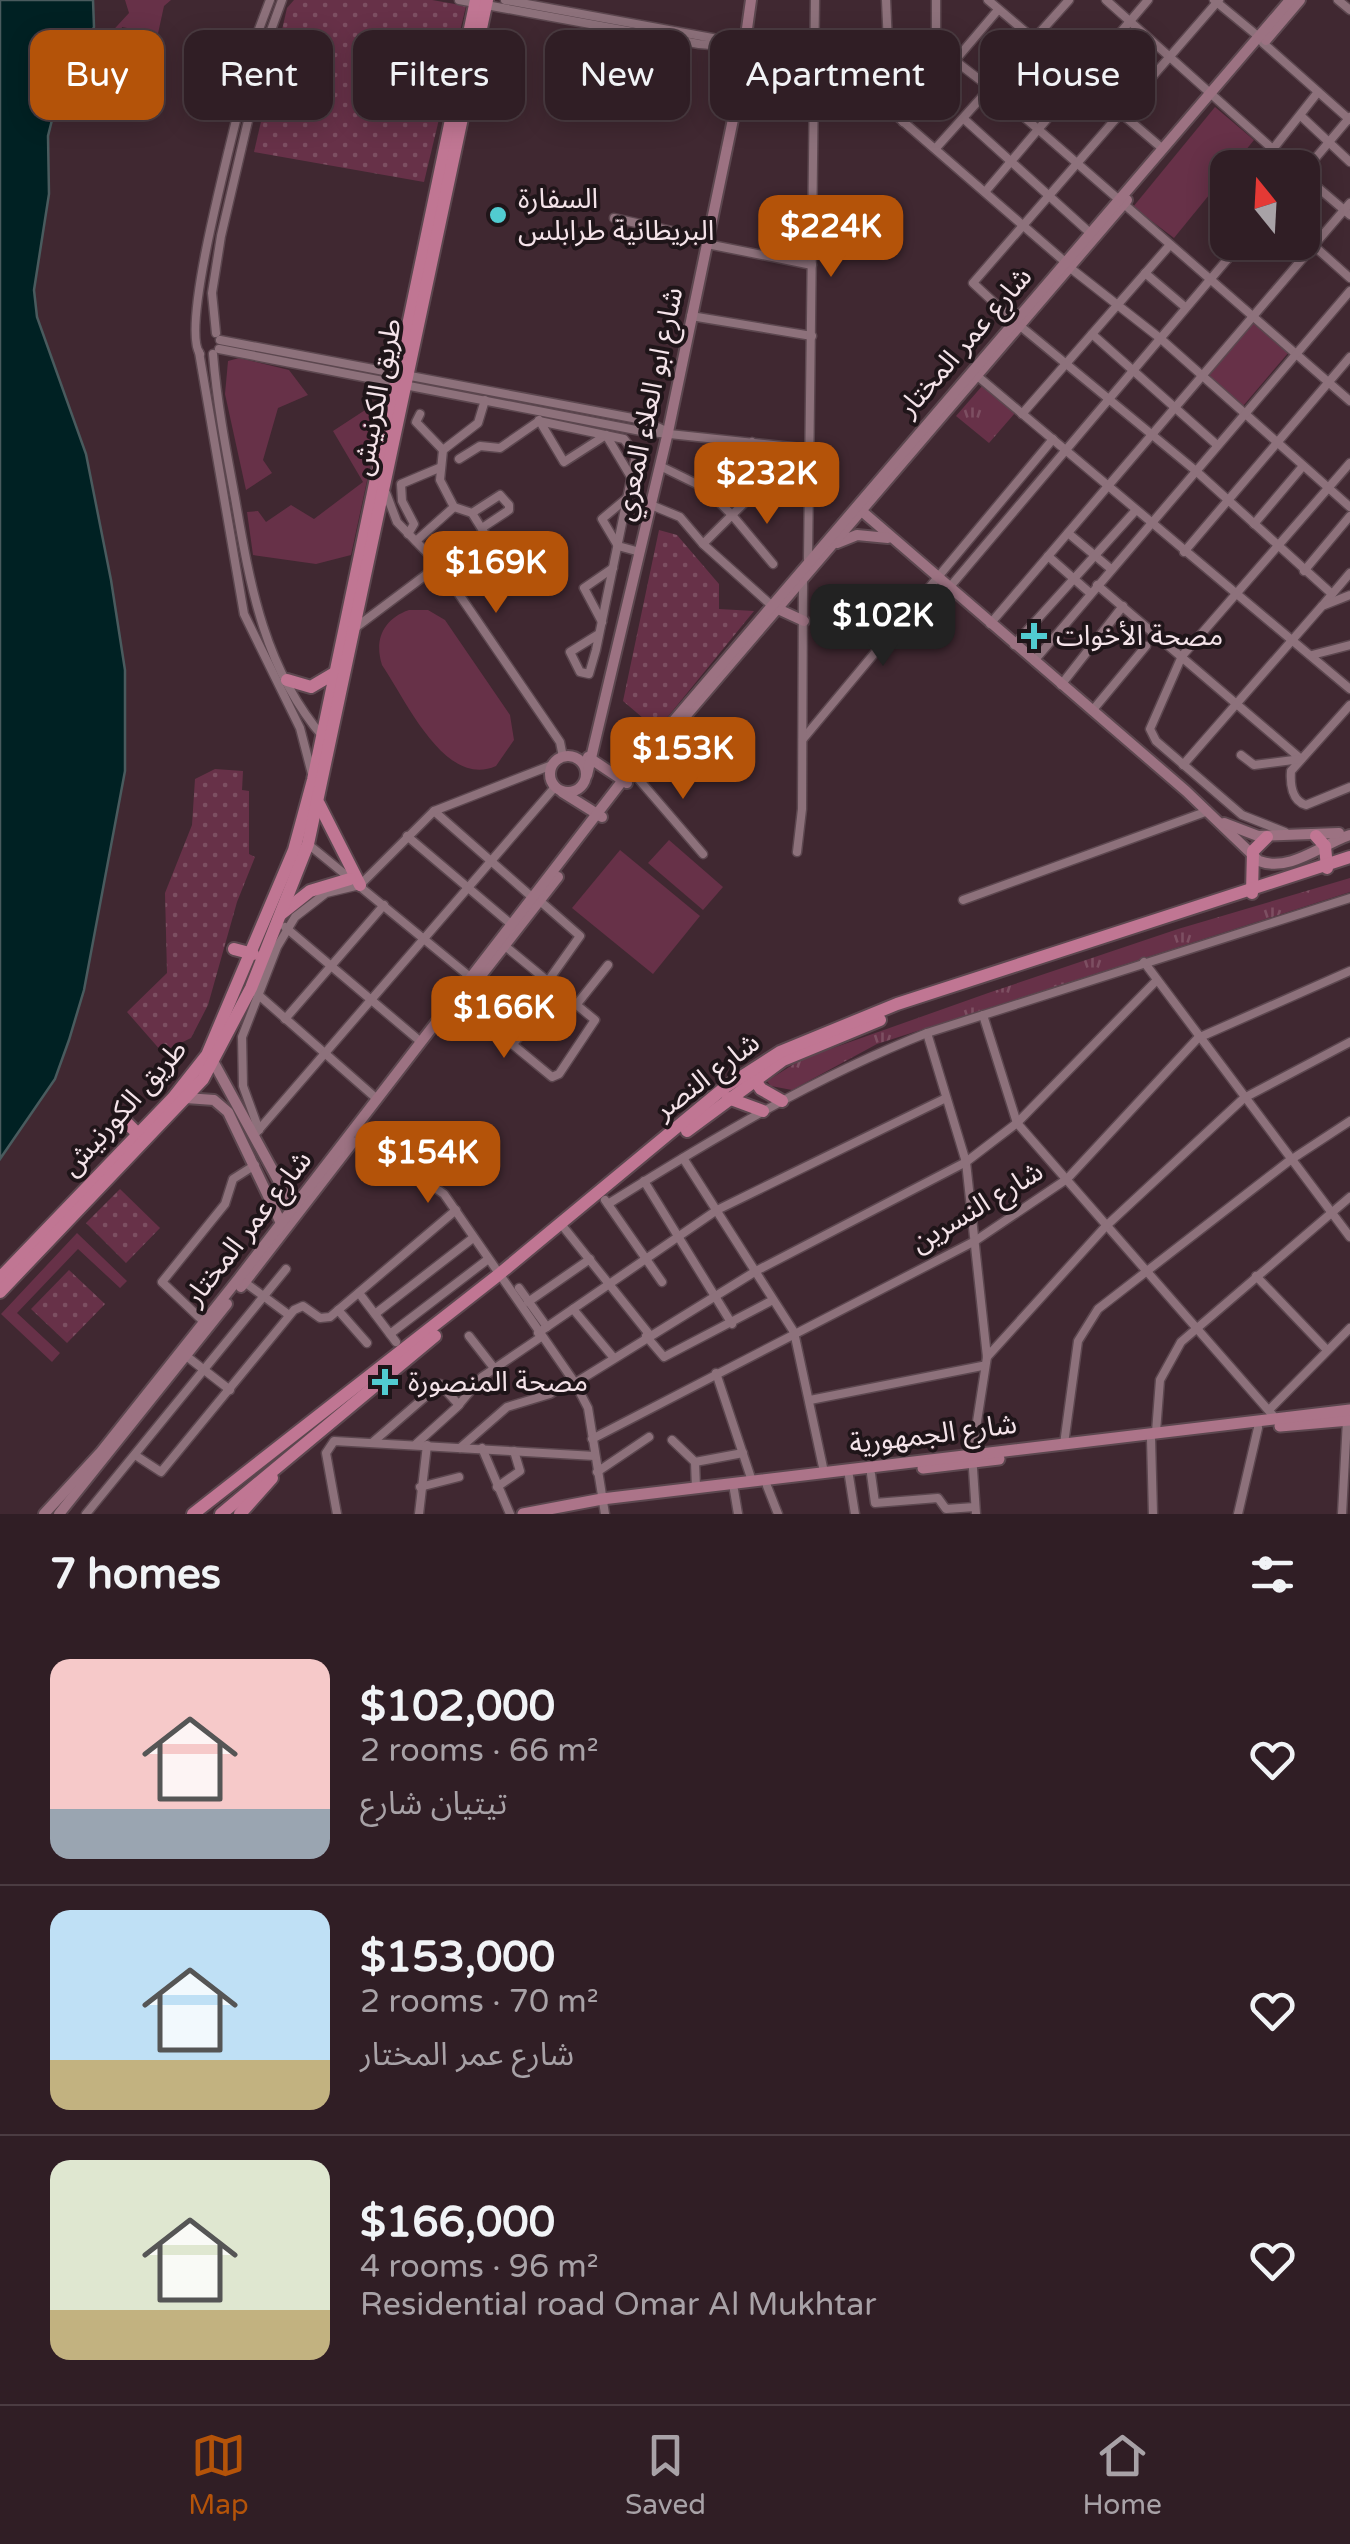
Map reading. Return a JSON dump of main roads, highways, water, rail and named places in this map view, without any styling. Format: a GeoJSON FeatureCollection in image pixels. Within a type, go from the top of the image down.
{"type":"FeatureCollection","features":[{"type":"Feature","properties":{"kind":"highway","name":"طريق الكرنيش"},"geometry":{"type":"LineString","coordinates":[[319,804],[333,674],[481,2]]}},
{"type":"Feature","properties":{"kind":"highway","name":"طريق الكرنيش"},"geometry":{"type":"LineString","coordinates":[[313,780],[355,628],[385,487],[401,379]]}},
{"type":"Feature","properties":{"kind":"highway"},"geometry":{"type":"LineString","coordinates":[[286,680],[311,687],[333,674]]}},
{"type":"Feature","properties":{"kind":"highway","name":"طريق الكورنيش"},"geometry":{"type":"LineString","coordinates":[[0,1278],[208,1055],[294,850],[313,780]]}},
{"type":"Feature","properties":{"kind":"highway"},"geometry":{"type":"LineString","coordinates":[[281,922],[310,890],[355,882],[319,804]]}},
{"type":"Feature","properties":{"kind":"highway","name":"طريق الكورنيش"},"geometry":{"type":"LineString","coordinates":[[0,1292],[186,1098],[214,1063],[254,991],[319,804]]}},
{"type":"Feature","properties":{"kind":"highway"},"geometry":{"type":"LineString","coordinates":[[1251,890],[1252,855],[1267,837]]}},
{"type":"Feature","properties":{"kind":"highway"},"geometry":{"type":"LineString","coordinates":[[1315,839],[1327,867]]}},
{"type":"Feature","properties":{"kind":"highway","name":"شارع النصر"},"geometry":{"type":"LineString","coordinates":[[603,1198],[724,1088],[802,1040],[1350,860]]}},
{"type":"Feature","properties":{"kind":"highway","name":"شارع النصر"},"geometry":{"type":"LineString","coordinates":[[286,1459],[563,1226],[728,1098],[784,1060],[852,1030],[1251,890]]}},
{"type":"Feature","properties":{"kind":"highway"},"geometry":{"type":"LineString","coordinates":[[234,948],[253,954]]}},
{"type":"Feature","properties":{"kind":"highway"},"geometry":{"type":"LineString","coordinates":[[754,1079],[782,1101]]}},
{"type":"Feature","properties":{"kind":"highway"},"geometry":{"type":"LineString","coordinates":[[728,1098],[763,1112]]}},
{"type":"Feature","properties":{"kind":"highway"},"geometry":{"type":"LineString","coordinates":[[126,1122],[138,1134]]}},
{"type":"Feature","properties":{"kind":"highway","name":"شارع النصر"},"geometry":{"type":"LineString","coordinates":[[193,1514],[499,1279]]}},
{"type":"Feature","properties":{"kind":"highway"},"geometry":{"type":"LineString","coordinates":[[222,1514],[286,1459]]}},
{"type":"Feature","properties":{"kind":"highway"},"geometry":{"type":"LineString","coordinates":[[240,1514],[286,1459]]}},
{"type":"Feature","properties":{"kind":"main road","name":"شارع ابو العلاء المعري"},"geometry":{"type":"LineString","coordinates":[[587,775],[668,432],[747,46],[751,0]]}},
{"type":"Feature","properties":{"kind":"main road","name":"شارع عمر المختار"},"geometry":{"type":"LineString","coordinates":[[59,1514],[330,1166],[421,1042],[505,946],[600,815],[808,560],[1300,0]]}},
{"type":"Feature","properties":{"kind":"main road","name":"شارع عمر المختار"},"geometry":{"type":"LineString","coordinates":[[1261,40],[1283,2]]}},
{"type":"Feature","properties":{"kind":"main road","name":"شارع عمر المختار"},"geometry":{"type":"LineString","coordinates":[[1066,264],[1212,97]]}},
{"type":"Feature","properties":{"kind":"main road","name":"شارع عمر المختار"},"geometry":{"type":"LineString","coordinates":[[774,606],[803,579],[857,508]]}},
{"type":"Feature","properties":{"kind":"main road"},"geometry":{"type":"LineString","coordinates":[[857,508],[1220,820],[1252,855],[1273,864],[1316,854],[1315,839]]}},
{"type":"Feature","properties":{"kind":"main road"},"geometry":{"type":"LineString","coordinates":[[831,545],[857,536],[893,539]]}},
{"type":"Feature","properties":{"kind":"main road"},"geometry":{"type":"LineString","coordinates":[[774,606],[804,621]]}},
{"type":"Feature","properties":{"kind":"main road"},"geometry":{"type":"LineString","coordinates":[[600,815],[558,789],[550,774],[552,765],[562,756],[594,757],[629,780]]}},
{"type":"Feature","properties":{"kind":"main road"},"geometry":{"type":"LineString","coordinates":[[558,789],[578,790],[587,775],[576,757]]}},
{"type":"Feature","properties":{"kind":"main road"},"geometry":{"type":"LineString","coordinates":[[1220,820],[1267,837],[1315,839],[1350,833]]}},
{"type":"Feature","properties":{"kind":"main road","name":"شارع عمر المختار"},"geometry":{"type":"LineString","coordinates":[[330,1166],[461,1002],[512,925],[537,900]]}},
{"type":"Feature","properties":{"kind":"main road"},"geometry":{"type":"LineString","coordinates":[[214,1063],[256,1133],[294,1211]]}},
{"type":"Feature","properties":{"kind":"main road"},"geometry":{"type":"LineString","coordinates":[[186,1098],[202,1097],[222,1106],[255,1164],[280,1220]]}},
{"type":"Feature","properties":{"kind":"main road","name":"شارع عمر المختار"},"geometry":{"type":"LineString","coordinates":[[44,1514],[104,1456],[203,1321],[242,1280],[280,1220],[294,1211]]}},
{"type":"Feature","properties":{"kind":"main road","name":"شارع الجمهورية"},"geometry":{"type":"LineString","coordinates":[[523,1514],[603,1507],[696,1488],[824,1472],[1153,1436],[1272,1414],[1349,1417]]}},
{"type":"Feature","properties":{"kind":"main road","name":"شارع الجمهورية"},"geometry":{"type":"LineString","coordinates":[[552,1514],[871,1474],[1064,1444],[1349,1417]]}},
{"type":"Feature","properties":{"kind":"water"},"geometry":{"type":"Polygon","coordinates":[[[0,0],[93,0],[92,30],[30,30],[30,120],[52,120],[48,136],[49,194],[34,290],[37,317],[86,454],[111,580],[125,670],[125,771],[84,990],[69,1040],[55,1079],[0,1159],[0,0]]]}},
{"type":"Feature","properties":{"kind":"place","name":"السفارة البريطانية طرابلس"},"geometry":{"type":"Point","coordinates":[498,215]}},
{"type":"Feature","properties":{"kind":"place","name":"مصحة الأخوات"},"geometry":{"type":"Point","coordinates":[1034,636]}},
{"type":"Feature","properties":{"kind":"place","name":"مصحة المنصورة"},"geometry":{"type":"Point","coordinates":[385,1382]}}]}
